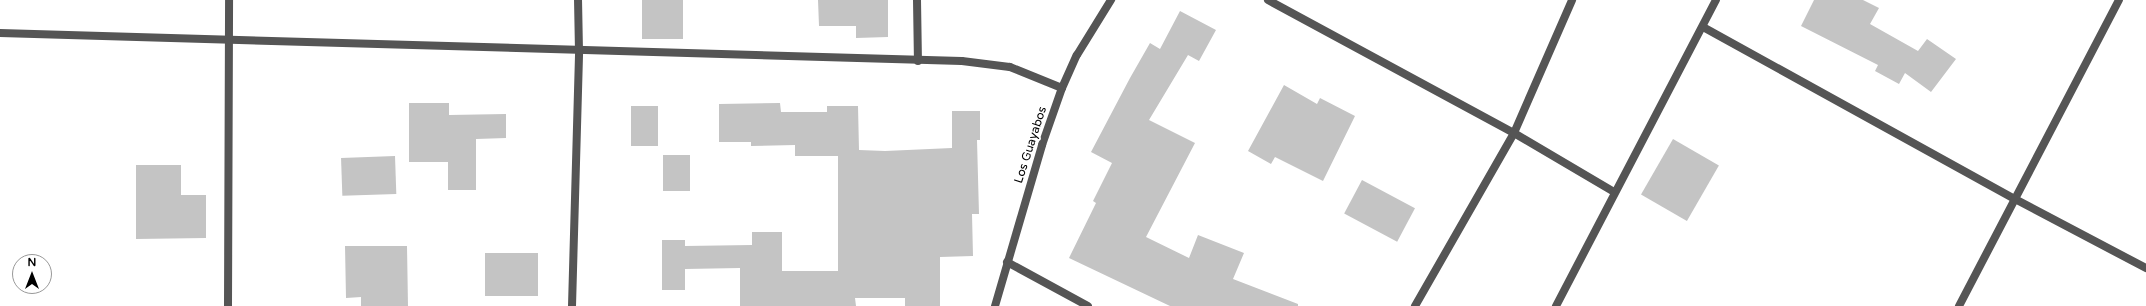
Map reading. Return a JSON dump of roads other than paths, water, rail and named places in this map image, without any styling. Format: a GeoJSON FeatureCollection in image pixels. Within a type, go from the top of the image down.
{"type":"FeatureCollection","features":[{"type":"Feature","properties":{"kind":"street"},"geometry":{"type":"LineString","coordinates":[[228,306],[229,0]]}},
{"type":"Feature","properties":{"kind":"street"},"geometry":{"type":"LineString","coordinates":[[572,306],[579,51],[578,0]]}},
{"type":"Feature","properties":{"kind":"street"},"geometry":{"type":"LineString","coordinates":[[917,0],[918,61]]}},
{"type":"Feature","properties":{"kind":"street","name":"Los Guayabos"},"geometry":{"type":"LineString","coordinates":[[995,306],[1042,145],[1062,88],[1077,55],[1111,0]]}},
{"type":"Feature","properties":{"kind":"street"},"geometry":{"type":"LineString","coordinates":[[1268,0],[1514,133],[1614,192]]}},
{"type":"Feature","properties":{"kind":"street"},"geometry":{"type":"LineString","coordinates":[[1415,306],[1514,133],[1572,0]]}},
{"type":"Feature","properties":{"kind":"street"},"geometry":{"type":"LineString","coordinates":[[1556,306],[1614,192],[1716,0]]}},
{"type":"Feature","properties":{"kind":"street"},"geometry":{"type":"LineString","coordinates":[[1959,306],[2119,0]]}},
{"type":"Feature","properties":{"kind":"street"},"geometry":{"type":"LineString","coordinates":[[1703,27],[2015,200],[2146,268]]}},
{"type":"Feature","properties":{"kind":"street"},"geometry":{"type":"LineString","coordinates":[[0,33],[918,61],[962,61],[1010,67],[1062,88]]}},
{"type":"Feature","properties":{"kind":"street"},"geometry":{"type":"LineString","coordinates":[[1007,262],[1088,306]]}}]}
